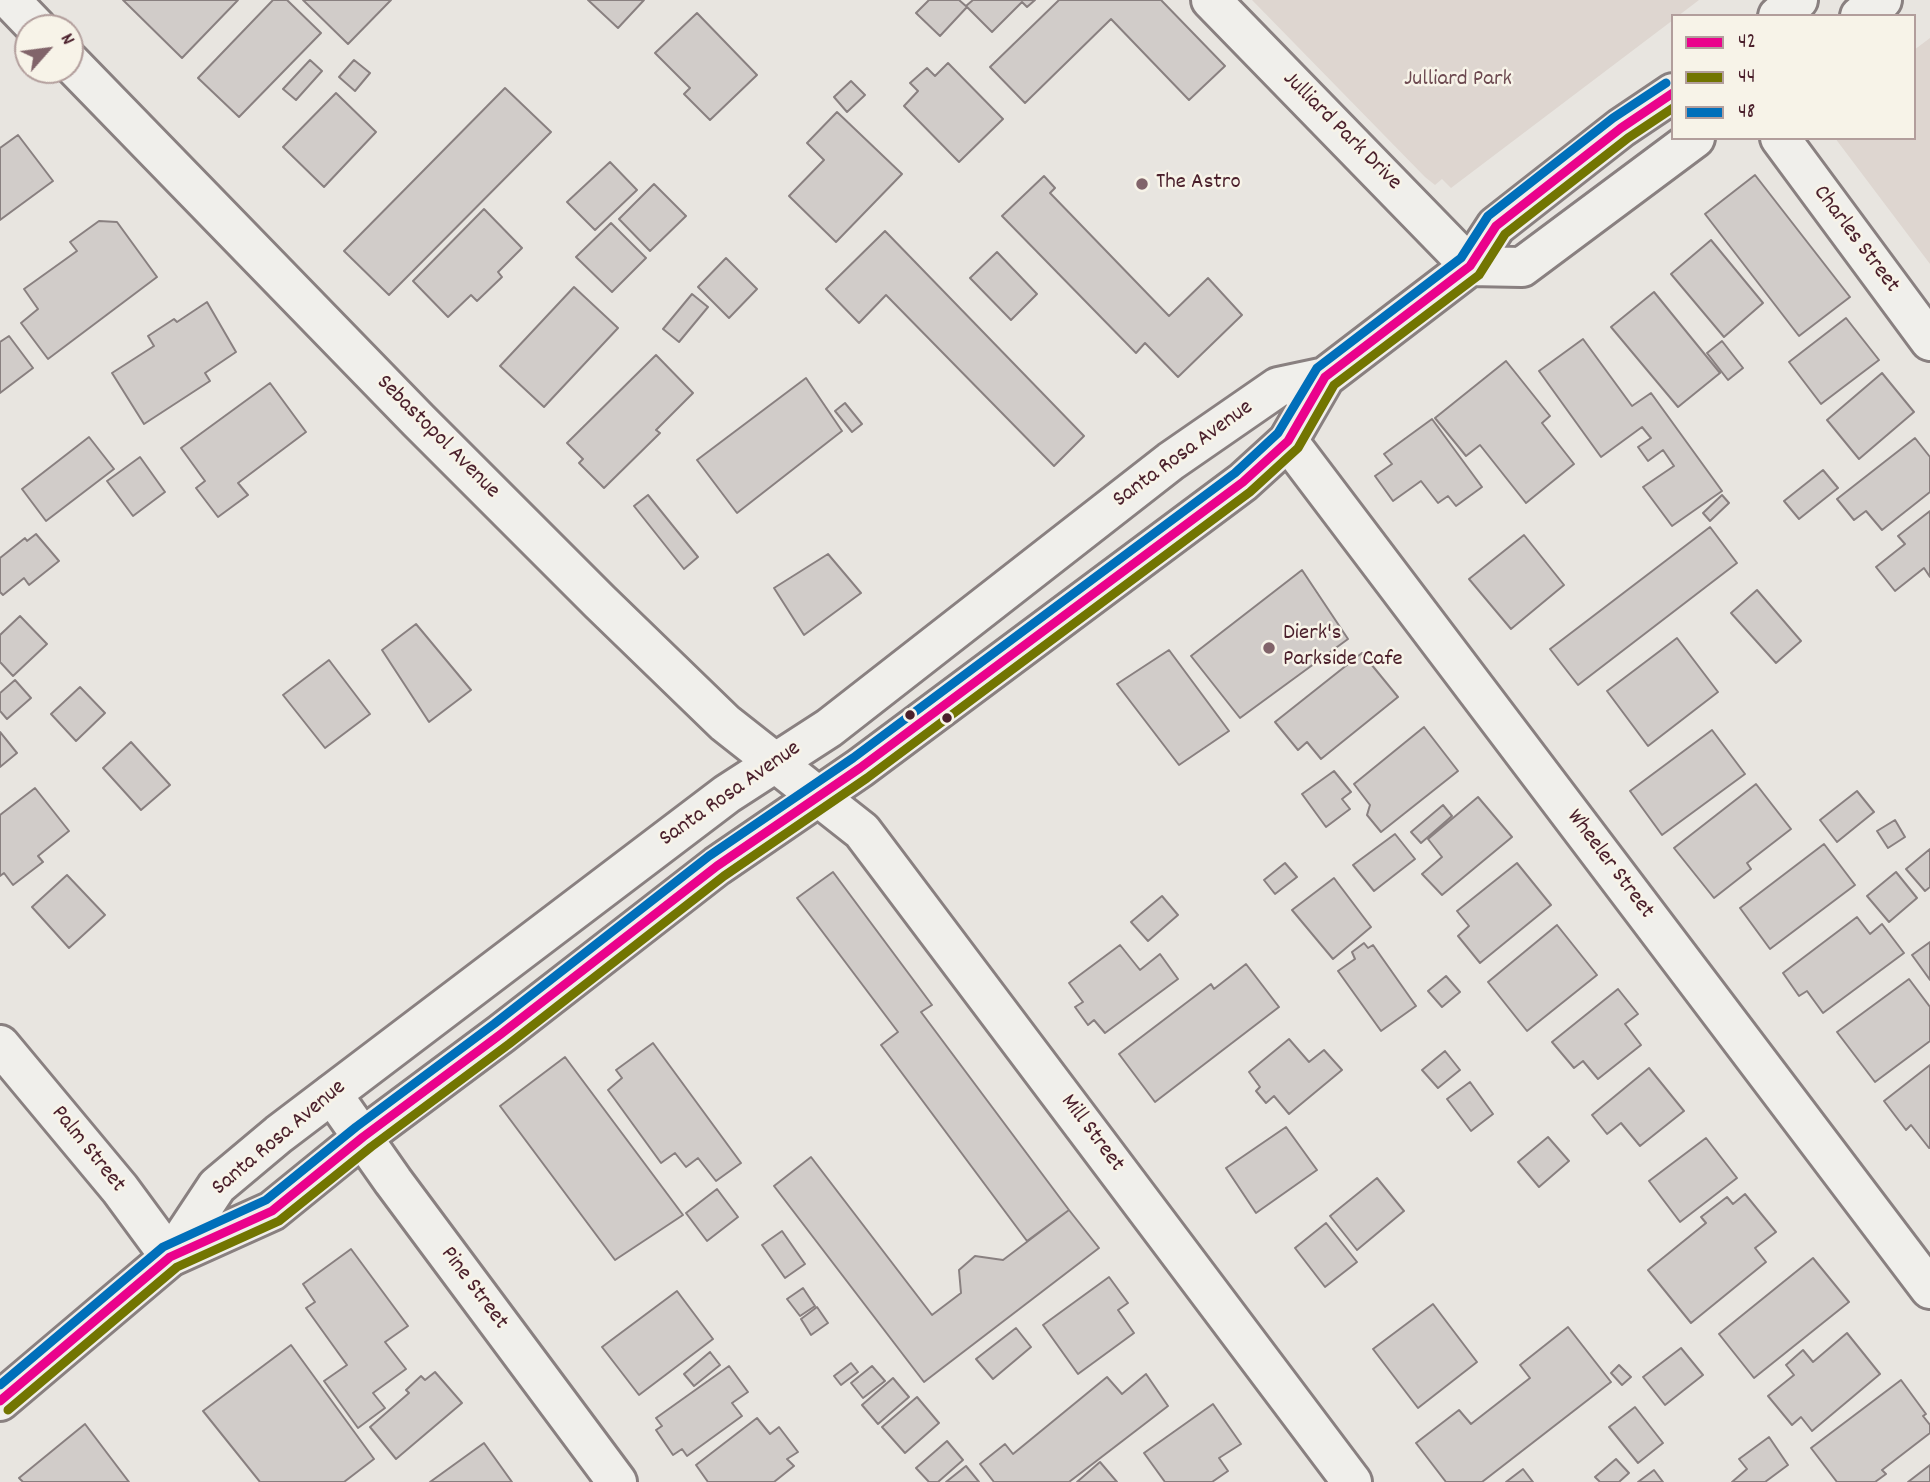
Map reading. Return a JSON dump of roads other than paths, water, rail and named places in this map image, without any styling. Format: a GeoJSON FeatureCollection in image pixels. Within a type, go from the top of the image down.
{"type":"FeatureCollection","features":[{"type":"Feature","properties":{"kind":"street"},"geometry":{"type":"LineString","coordinates":[[10,0],[24,14]]}},
{"type":"Feature","properties":{"kind":"street","name":"Julliard Park Drive"},"geometry":{"type":"LineString","coordinates":[[1211,0],[1470,265]]}},
{"type":"Feature","properties":{"kind":"street"},"geometry":{"type":"LineString","coordinates":[[1780,14],[1798,0]]}},
{"type":"Feature","properties":{"kind":"street"},"geometry":{"type":"LineString","coordinates":[[1863,14],[1882,0]]}},
{"type":"Feature","properties":{"kind":"street","name":"Sebastopol Avenue"},"geometry":{"type":"LineString","coordinates":[[84,76],[600,603],[725,723],[820,796]]}},
{"type":"Feature","properties":{"kind":"street","name":"Santa Rosa Avenue"},"geometry":{"type":"LineString","coordinates":[[0,1401],[170,1257],[272,1211],[363,1137],[717,866],[860,768],[1243,482],[1288,441],[1325,377],[1470,265],[1496,226],[1620,128],[1671,94]]}},
{"type":"Feature","properties":{"kind":"street"},"geometry":{"type":"LineString","coordinates":[[1470,265],[1522,267],[1692,140]]}},
{"type":"Feature","properties":{"kind":"street","name":"Charles Street"},"geometry":{"type":"LineString","coordinates":[[1781,140],[1930,341]]}},
{"type":"Feature","properties":{"kind":"street","name":"Santa Rosa Avenue"},"geometry":{"type":"LineString","coordinates":[[170,1257],[217,1186],[279,1134],[727,794],[829,728],[1141,485],[1239,413],[1278,387],[1325,377]]}},
{"type":"Feature","properties":{"kind":"street","name":"Wheeler Street"},"geometry":{"type":"LineString","coordinates":[[1288,441],[1930,1289]]}},
{"type":"Feature","properties":{"kind":"street","name":"Mill Street"},"geometry":{"type":"LineString","coordinates":[[820,796],[862,831],[1352,1482]]}},
{"type":"Feature","properties":{"kind":"street","name":"Palm Street"},"geometry":{"type":"LineString","coordinates":[[0,1045],[120,1189],[170,1257]]}},
{"type":"Feature","properties":{"kind":"street","name":"Pine Street"},"geometry":{"type":"LineString","coordinates":[[332,1094],[401,1192],[617,1482]]}},
{"type":"Feature","properties":{"kind":"place","name":"The Astro"},"geometry":{"type":"Point","coordinates":[1142,184]}},
{"type":"Feature","properties":{"kind":"place","name":"Dierk's Parkside Cafe"},"geometry":{"type":"Point","coordinates":[1269,648]}},
{"type":"Feature","properties":{"kind":"park label","name":"Julliard Park"},"geometry":{"type":"Point","coordinates":[1458,81]}}]}
